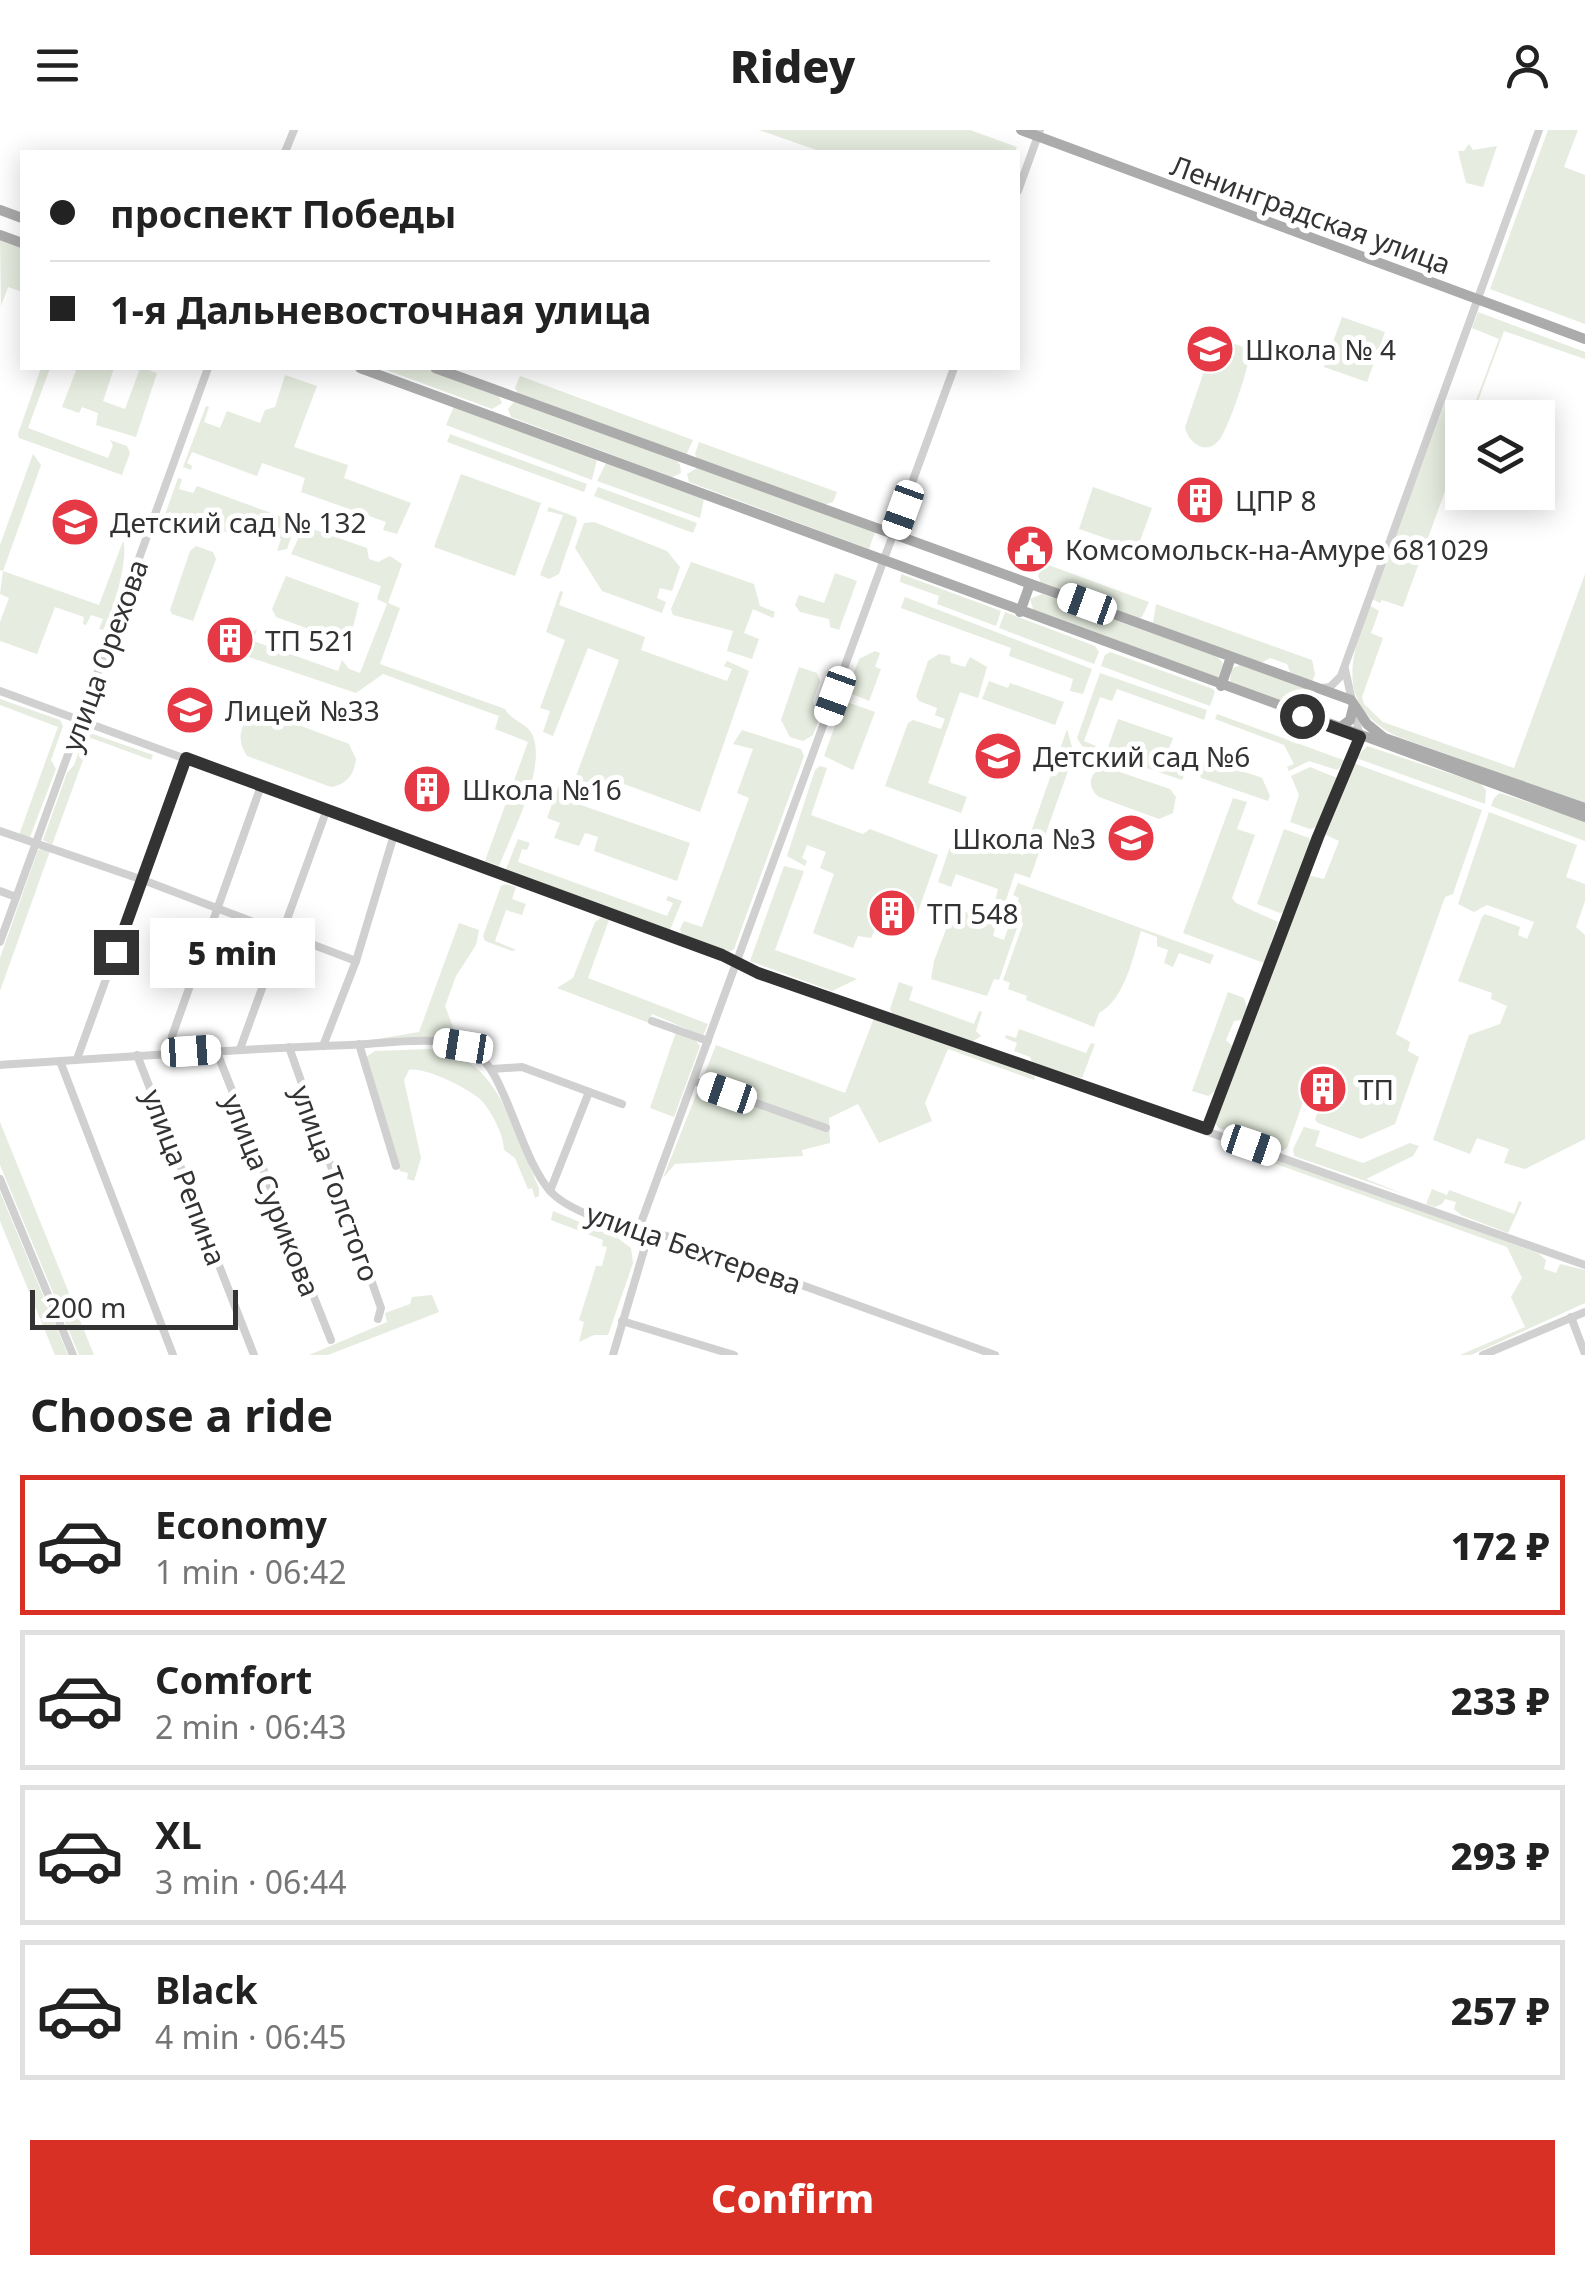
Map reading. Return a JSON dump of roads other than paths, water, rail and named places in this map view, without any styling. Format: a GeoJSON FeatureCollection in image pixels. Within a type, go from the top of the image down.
{"type":"FeatureCollection","features":[{"type":"Feature","properties":{"kind":"main road","name":"Ленинградская улица"},"geometry":{"type":"LineString","coordinates":[[1021,130],[1038,133],[1585,339]]}},
{"type":"Feature","properties":{"kind":"main road"},"geometry":{"type":"LineString","coordinates":[[367,370],[1360,737],[1585,808]]}},
{"type":"Feature","properties":{"kind":"main road"},"geometry":{"type":"LineString","coordinates":[[441,370],[1320,688],[1352,704],[1367,724],[1383,736],[1585,817]]}},
{"type":"Feature","properties":{"kind":"main road"},"geometry":{"type":"LineString","coordinates":[[501,420],[510,395]]}},
{"type":"Feature","properties":{"kind":"main road"},"geometry":{"type":"LineString","coordinates":[[680,486],[689,461]]}},
{"type":"Feature","properties":{"kind":"main road"},"geometry":{"type":"LineString","coordinates":[[1020,612],[1030,584]]}},
{"type":"Feature","properties":{"kind":"main road"},"geometry":{"type":"LineString","coordinates":[[1221,686],[1232,656]]}},
{"type":"Feature","properties":{"kind":"main road"},"geometry":{"type":"LineString","coordinates":[[1338,729],[1350,720],[1352,704]]}},
{"type":"Feature","properties":{"kind":"main road"},"geometry":{"type":"LineString","coordinates":[[1360,737],[1383,736]]}},
{"type":"Feature","properties":{"kind":"street"},"geometry":{"type":"LineString","coordinates":[[1320,688],[1336,683],[1345,664],[1540,130]]}},
{"type":"Feature","properties":{"kind":"street"},"geometry":{"type":"LineString","coordinates":[[1020,185],[1038,133]]}},
{"type":"Feature","properties":{"kind":"street","name":"улица Орехова"},"geometry":{"type":"LineString","coordinates":[[0,942],[207,370]]}},
{"type":"Feature","properties":{"kind":"street"},"geometry":{"type":"LineString","coordinates":[[613,1355],[644,1250],[638,1231],[953,370]]}},
{"type":"Feature","properties":{"kind":"street"},"geometry":{"type":"LineString","coordinates":[[1207,1129],[1360,737],[1345,664]]}},
{"type":"Feature","properties":{"kind":"street"},"geometry":{"type":"LineString","coordinates":[[0,691],[1042,1074],[1585,1265]]}},
{"type":"Feature","properties":{"kind":"street"},"geometry":{"type":"LineString","coordinates":[[77,1060],[186,758]]}},
{"type":"Feature","properties":{"kind":"street"},"geometry":{"type":"LineString","coordinates":[[166,1053],[261,786]]}},
{"type":"Feature","properties":{"kind":"street"},"geometry":{"type":"LineString","coordinates":[[240,1049],[327,810]]}},
{"type":"Feature","properties":{"kind":"street"},"geometry":{"type":"LineString","coordinates":[[0,830],[356,962]]}},
{"type":"Feature","properties":{"kind":"street"},"geometry":{"type":"LineString","coordinates":[[323,1046],[356,962],[394,835]]}},
{"type":"Feature","properties":{"kind":"street"},"geometry":{"type":"LineString","coordinates":[[0,891],[16,897]]}},
{"type":"Feature","properties":{"kind":"street"},"geometry":{"type":"LineString","coordinates":[[652,1021],[708,1041]]}},
{"type":"Feature","properties":{"kind":"street"},"geometry":{"type":"LineString","coordinates":[[359,1044],[396,1166]]}},
{"type":"Feature","properties":{"kind":"street"},"geometry":{"type":"LineString","coordinates":[[0,1065],[359,1044],[463,1046],[492,1069],[550,1192]]}},
{"type":"Feature","properties":{"kind":"street","name":"улица Толстого"},"geometry":{"type":"LineString","coordinates":[[290,1047],[381,1308],[378,1319]]}},
{"type":"Feature","properties":{"kind":"street","name":"улица Сурикова"},"geometry":{"type":"LineString","coordinates":[[216,1050],[331,1340]]}},
{"type":"Feature","properties":{"kind":"street","name":"улица Репина"},"geometry":{"type":"LineString","coordinates":[[137,1055],[254,1355]]}},
{"type":"Feature","properties":{"kind":"street"},"geometry":{"type":"LineString","coordinates":[[60,1061],[173,1355]]}},
{"type":"Feature","properties":{"kind":"street"},"geometry":{"type":"LineString","coordinates":[[492,1069],[522,1067],[622,1104]]}},
{"type":"Feature","properties":{"kind":"street"},"geometry":{"type":"LineString","coordinates":[[694,1081],[826,1128]]}},
{"type":"Feature","properties":{"kind":"street"},"geometry":{"type":"LineString","coordinates":[[550,1192],[589,1092]]}},
{"type":"Feature","properties":{"kind":"street"},"geometry":{"type":"LineString","coordinates":[[0,1179],[73,1355]]}},
{"type":"Feature","properties":{"kind":"street","name":"улица Бехтерева"},"geometry":{"type":"LineString","coordinates":[[550,1192],[574,1207],[638,1231],[658,1233],[995,1355]]}},
{"type":"Feature","properties":{"kind":"street"},"geometry":{"type":"LineString","coordinates":[[1482,1355],[1585,1312]]}},
{"type":"Feature","properties":{"kind":"street"},"geometry":{"type":"LineString","coordinates":[[1571,1318],[1585,1354]]}},
{"type":"Feature","properties":{"kind":"street"},"geometry":{"type":"LineString","coordinates":[[622,1321],[734,1355]]}},
{"type":"Feature","properties":{"kind":"place","name":"Школа № 4"},"geometry":{"type":"Point","coordinates":[1210,349]}},
{"type":"Feature","properties":{"kind":"place","name":"ЦПР 8"},"geometry":{"type":"Point","coordinates":[1200,500]}},
{"type":"Feature","properties":{"kind":"place","name":"Детский сад № 132"},"geometry":{"type":"Point","coordinates":[75,522]}},
{"type":"Feature","properties":{"kind":"place","name":"Комсомольск-на-Амуре 681029"},"geometry":{"type":"Point","coordinates":[1030,549]}},
{"type":"Feature","properties":{"kind":"place","name":"ТП 521"},"geometry":{"type":"Point","coordinates":[230,640]}},
{"type":"Feature","properties":{"kind":"place","name":"Лицей №33"},"geometry":{"type":"Point","coordinates":[190,710]}},
{"type":"Feature","properties":{"kind":"place","name":"Детский сад №6"},"geometry":{"type":"Point","coordinates":[998,756]}},
{"type":"Feature","properties":{"kind":"place","name":"Школа №16"},"geometry":{"type":"Point","coordinates":[427,789]}},
{"type":"Feature","properties":{"kind":"place","name":"Школа №3"},"geometry":{"type":"Point","coordinates":[1131,838]}},
{"type":"Feature","properties":{"kind":"place","name":"ТП 548"},"geometry":{"type":"Point","coordinates":[892,913]}},
{"type":"Feature","properties":{"kind":"place","name":"ТП"},"geometry":{"type":"Point","coordinates":[1323,1089]}}]}
